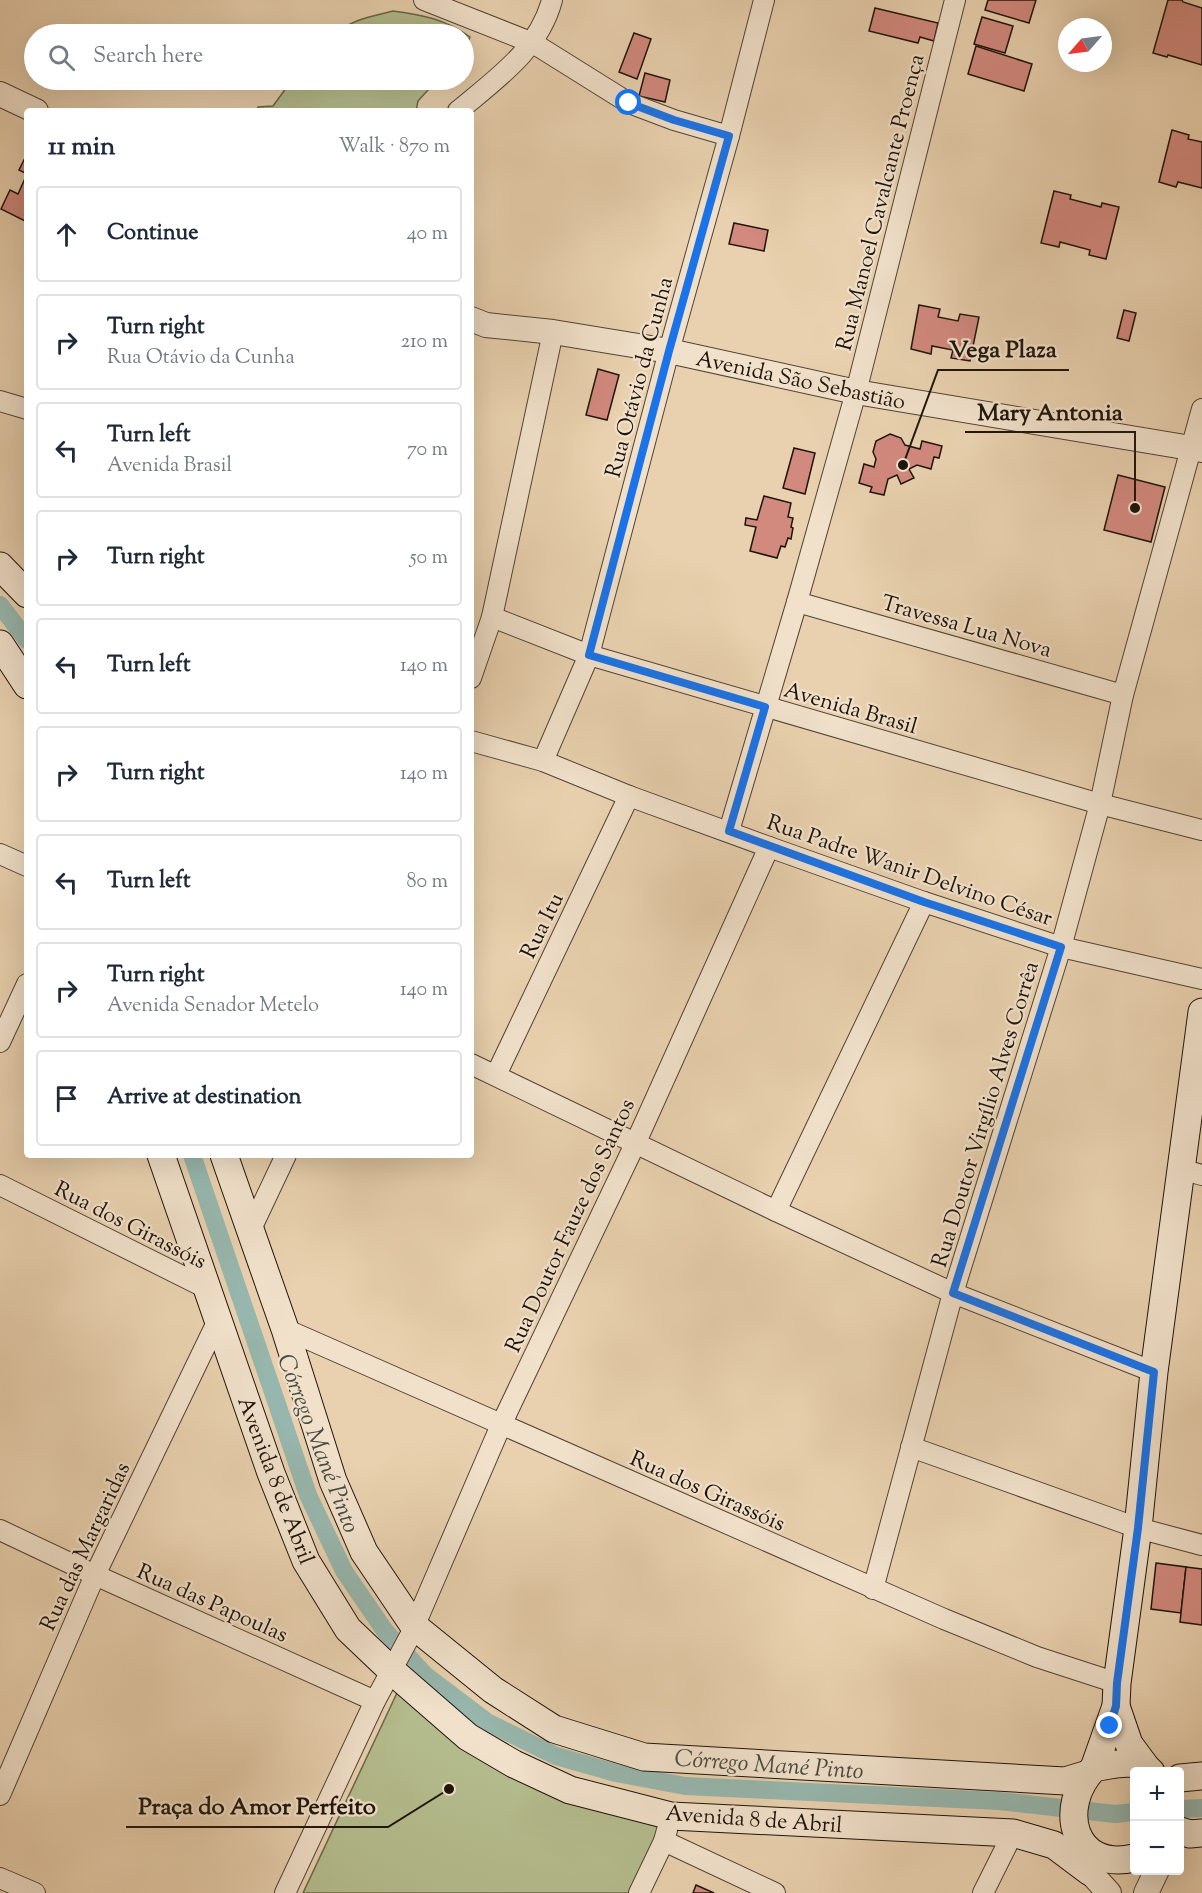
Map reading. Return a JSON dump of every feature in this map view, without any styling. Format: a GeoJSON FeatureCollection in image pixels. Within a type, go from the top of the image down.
{"type":"FeatureCollection","features":[{"type":"Feature","properties":{"kind":"main road"},"geometry":{"type":"LineString","coordinates":[[0,566],[24,591]]}},
{"type":"Feature","properties":{"kind":"main road"},"geometry":{"type":"LineString","coordinates":[[0,644],[24,680]]}},
{"type":"Feature","properties":{"kind":"main road"},"geometry":{"type":"LineString","coordinates":[[1076,1844],[1073,1814],[1117,1694],[1138,1528],[1154,1372],[1191,1172],[1202,1012]]}},
{"type":"Feature","properties":{"kind":"main road","name":"Avenida 8 de Abril"},"geometry":{"type":"LineString","coordinates":[[162,1158],[271,1473],[306,1561],[348,1629],[393,1666],[468,1737],[514,1764],[570,1790],[667,1829],[1013,1833],[1076,1844],[1095,1855],[1108,1859],[1130,1859]]}},
{"type":"Feature","properties":{"kind":"main road"},"geometry":{"type":"LineString","coordinates":[[225,1158],[285,1329],[333,1481],[364,1552],[413,1630],[493,1690],[554,1729],[644,1757],[1065,1781],[1125,1763],[1141,1767]]}},
{"type":"Feature","properties":{"kind":"main road"},"geometry":{"type":"LineString","coordinates":[[1117,1694],[1129,1744],[1147,1767]]}},
{"type":"Feature","properties":{"kind":"main road"},"geometry":{"type":"LineString","coordinates":[[1184,1778],[1202,1776]]}},
{"type":"Feature","properties":{"kind":"street"},"geometry":{"type":"LineString","coordinates":[[424,0],[533,43],[629,103],[674,120],[729,136]]}},
{"type":"Feature","properties":{"kind":"street"},"geometry":{"type":"LineString","coordinates":[[462,108],[500,76],[533,43],[548,14],[552,0]]}},
{"type":"Feature","properties":{"kind":"street","name":"Rua Otávio da Cunha"},"geometry":{"type":"LineString","coordinates":[[543,761],[589,655],[765,0]]}},
{"type":"Feature","properties":{"kind":"street","name":"Rua Manoel Cavalcante Proença"},"geometry":{"type":"LineString","coordinates":[[729,831],[856,392],[955,0]]}},
{"type":"Feature","properties":{"kind":"street"},"geometry":{"type":"LineString","coordinates":[[0,94],[30,108]]}},
{"type":"Feature","properties":{"kind":"street","name":"Avenida São Sebastião"},"geometry":{"type":"LineString","coordinates":[[474,320],[486,325],[553,332],[669,351],[856,392],[1197,449]]}},
{"type":"Feature","properties":{"kind":"street"},"geometry":{"type":"LineString","coordinates":[[474,669],[492,617],[553,332]]}},
{"type":"Feature","properties":{"kind":"street"},"geometry":{"type":"LineString","coordinates":[[0,401],[24,408]]}},
{"type":"Feature","properties":{"kind":"street","name":"Rua Doutor Virgílio Alves Corrêa"},"geometry":{"type":"LineString","coordinates":[[873,1589],[953,1293],[1061,947],[1100,804],[1123,695],[1197,449],[1202,409]]}},
{"type":"Feature","properties":{"kind":"street","name":"Travessa Lua Nova"},"geometry":{"type":"LineString","coordinates":[[797,602],[1123,695]]}},
{"type":"Feature","properties":{"kind":"street","name":"Avenida Brasil"},"geometry":{"type":"LineString","coordinates":[[492,617],[589,655],[1100,804],[1202,830]]}},
{"type":"Feature","properties":{"kind":"street","name":"Rua Padre Wanir Delvino César"},"geometry":{"type":"LineString","coordinates":[[474,744],[543,761],[629,796],[770,847],[924,902],[1061,947],[1202,979]]}},
{"type":"Feature","properties":{"kind":"street","name":"Rua Itu"},"geometry":{"type":"LineString","coordinates":[[496,1075],[629,796]]}},
{"type":"Feature","properties":{"kind":"street","name":"Rua Doutor Fauze dos Santos"},"geometry":{"type":"LineString","coordinates":[[393,1666],[413,1630],[501,1425],[636,1142],[770,847]]}},
{"type":"Feature","properties":{"kind":"street"},"geometry":{"type":"LineString","coordinates":[[0,854],[24,865]]}},
{"type":"Feature","properties":{"kind":"street"},"geometry":{"type":"LineString","coordinates":[[776,1211],[924,902]]}},
{"type":"Feature","properties":{"kind":"street"},"geometry":{"type":"LineString","coordinates":[[0,1042],[24,990]]}},
{"type":"Feature","properties":{"kind":"street"},"geometry":{"type":"LineString","coordinates":[[474,1065],[776,1211],[953,1293],[1154,1372]]}},
{"type":"Feature","properties":{"kind":"street"},"geometry":{"type":"LineString","coordinates":[[251,1229],[285,1158]]}},
{"type":"Feature","properties":{"kind":"street","name":"Rua dos Girassóis"},"geometry":{"type":"LineString","coordinates":[[0,1185],[208,1289]]}},
{"type":"Feature","properties":{"kind":"street","name":"Rua das Margaridas"},"geometry":{"type":"LineString","coordinates":[[0,1795],[95,1575],[218,1320]]}},
{"type":"Feature","properties":{"kind":"street","name":"Rua dos Girassóis"},"geometry":{"type":"LineString","coordinates":[[285,1329],[873,1589],[1037,1657],[1117,1694]]}},
{"type":"Feature","properties":{"kind":"street"},"geometry":{"type":"LineString","coordinates":[[910,1447],[1138,1528],[1202,1545]]}},
{"type":"Feature","properties":{"kind":"street","name":"Rua das Papoulas"},"geometry":{"type":"LineString","coordinates":[[0,1530],[375,1701]]}},
{"type":"Feature","properties":{"kind":"street"},"geometry":{"type":"LineString","coordinates":[[285,1893],[393,1666]]}},
{"type":"Feature","properties":{"kind":"street"},"geometry":{"type":"LineString","coordinates":[[639,1893],[667,1829],[776,1893]]}},
{"type":"Feature","properties":{"kind":"street"},"geometry":{"type":"LineString","coordinates":[[983,1893],[1013,1833]]}},
{"type":"Feature","properties":{"kind":"street"},"geometry":{"type":"LineString","coordinates":[[1076,1844],[1109,1893]]}},
{"type":"Feature","properties":{"kind":"street"},"geometry":{"type":"LineString","coordinates":[[1146,1893],[1155,1875]]}},
{"type":"Feature","properties":{"kind":"street"},"geometry":{"type":"LineString","coordinates":[[0,1878],[34,1893]]}},
{"type":"Feature","properties":{"kind":"green space"},"geometry":{"type":"Polygon","coordinates":[[[393,11],[414,14],[447,24],[351,24],[393,11]]]}},
{"type":"Feature","properties":{"kind":"green space"},"geometry":{"type":"Polygon","coordinates":[[[285,90],[428,90],[418,101],[417,108],[258,108],[273,106],[285,90]]]}},
{"type":"Feature","properties":{"kind":"green space"},"geometry":{"type":"Polygon","coordinates":[[[401,1689],[459,1737],[651,1820],[660,1829],[632,1893],[303,1893],[397,1693],[401,1689]]]}},
{"type":"Feature","properties":{"kind":"building"},"geometry":{"type":"Polygon","coordinates":[[[988,0],[1036,0],[1029,23],[985,10],[988,0]]]}},
{"type":"Feature","properties":{"kind":"building"},"geometry":{"type":"Polygon","coordinates":[[[1168,0],[1182,0],[1202,8],[1202,65],[1153,53],[1168,0]]]}},
{"type":"Feature","properties":{"kind":"building"},"geometry":{"type":"Polygon","coordinates":[[[875,8],[938,23],[934,41],[920,37],[918,43],[869,31],[875,8]]]}},
{"type":"Feature","properties":{"kind":"building"},"geometry":{"type":"Polygon","coordinates":[[[982,17],[1013,26],[1005,53],[974,44],[982,17]]]}},
{"type":"Feature","properties":{"kind":"building"},"geometry":{"type":"Polygon","coordinates":[[[634,33],[651,39],[637,79],[619,72],[634,33]]]}},
{"type":"Feature","properties":{"kind":"building"},"geometry":{"type":"Polygon","coordinates":[[[976,46],[1032,64],[1024,91],[968,74],[976,46]]]}},
{"type":"Feature","properties":{"kind":"building"},"geometry":{"type":"Polygon","coordinates":[[[645,73],[670,80],[665,102],[639,96],[645,73]]]}},
{"type":"Feature","properties":{"kind":"building"},"geometry":{"type":"Polygon","coordinates":[[[1172,130],[1189,135],[1188,139],[1202,142],[1202,188],[1178,182],[1176,187],[1159,182],[1172,130]]]}},
{"type":"Feature","properties":{"kind":"building"},"geometry":{"type":"Polygon","coordinates":[[[24,160],[24,172],[19,170],[24,160]]]}},
{"type":"Feature","properties":{"kind":"building"},"geometry":{"type":"Polygon","coordinates":[[[24,181],[24,220],[1,209],[10,190],[18,194],[24,181]]]}},
{"type":"Feature","properties":{"kind":"building"},"geometry":{"type":"Polygon","coordinates":[[[1054,191],[1071,195],[1070,199],[1101,207],[1102,203],[1119,207],[1106,259],[1089,255],[1090,250],[1060,242],[1059,247],[1041,243],[1054,191]]]}},
{"type":"Feature","properties":{"kind":"building"},"geometry":{"type":"Polygon","coordinates":[[[734,223],[768,230],[764,251],[729,244],[734,223]]]}},
{"type":"Feature","properties":{"kind":"building"},"geometry":{"type":"Polygon","coordinates":[[[919,305],[940,309],[938,317],[958,321],[960,314],[979,317],[970,361],[951,358],[953,350],[932,346],[931,354],[911,349],[919,305]]]}},
{"type":"Feature","properties":{"kind":"building"},"geometry":{"type":"Polygon","coordinates":[[[1124,310],[1136,313],[1129,341],[1117,338],[1124,310]]]}},
{"type":"Feature","properties":{"kind":"building"},"geometry":{"type":"Polygon","coordinates":[[[598,369],[619,375],[607,420],[586,415],[598,369]]]}},
{"type":"Feature","properties":{"kind":"building"},"geometry":{"type":"Polygon","coordinates":[[[890,434],[901,438],[905,445],[920,449],[922,441],[942,446],[939,458],[934,457],[931,469],[917,465],[909,469],[914,478],[901,484],[897,475],[888,479],[884,495],[870,492],[872,487],[859,483],[864,464],[874,467],[876,459],[873,452],[876,441],[890,434]]]}},
{"type":"Feature","properties":{"kind":"building"},"geometry":{"type":"Polygon","coordinates":[[[794,448],[815,453],[805,494],[783,488],[794,448]]]}},
{"type":"Feature","properties":{"kind":"building"},"geometry":{"type":"Polygon","coordinates":[[[1118,475],[1165,487],[1151,542],[1104,530],[1118,475]]]}},
{"type":"Feature","properties":{"kind":"building"},"geometry":{"type":"Polygon","coordinates":[[[764,496],[791,503],[788,517],[793,518],[791,539],[788,538],[785,547],[781,546],[777,558],[750,551],[756,527],[745,525],[746,518],[757,520],[764,496]]]}},
{"type":"Feature","properties":{"kind":"building"},"geometry":{"type":"Polygon","coordinates":[[[1156,1563],[1186,1567],[1181,1613],[1151,1609],[1156,1563]]]}},
{"type":"Feature","properties":{"kind":"building"},"geometry":{"type":"Polygon","coordinates":[[[1186,1567],[1202,1569],[1202,1625],[1180,1622],[1186,1567]]]}},
{"type":"Feature","properties":{"kind":"building"},"geometry":{"type":"Polygon","coordinates":[[[696,1885],[714,1893],[693,1893],[696,1885]]]}},
{"type":"Feature","properties":{"kind":"waterway","name":"Córrego Mané Pinto"},"geometry":{"type":"LineString","coordinates":[[0,605],[24,636]]}},
{"type":"Feature","properties":{"kind":"waterway","name":"Córrego Mané Pinto"},"geometry":{"type":"LineString","coordinates":[[193,1158],[308,1495],[344,1571],[385,1631],[425,1675],[487,1722],[556,1756],[616,1773],[685,1786],[999,1801],[1115,1814],[1130,1812]]}},
{"type":"Feature","properties":{"kind":"waterway","name":"Córrego Mané Pinto"},"geometry":{"type":"LineString","coordinates":[[1184,1809],[1202,1808]]}},
{"type":"Feature","properties":{"kind":"place","name":"Vega Plaza"},"geometry":{"type":"Point","coordinates":[903,465]}},
{"type":"Feature","properties":{"kind":"place","name":"Mary Antonia"},"geometry":{"type":"Point","coordinates":[1135,508]}},
{"type":"Feature","properties":{"kind":"place","name":"Praça do Amor Perfeito"},"geometry":{"type":"Point","coordinates":[449,1789]}},
{"type":"Feature","properties":{"kind":"route"},"geometry":{"type":"LineString","coordinates":[[629,103],[674,120],[729,136],[669,351],[589,655],[765,707],[729,831],[924,902],[1061,947],[953,1293],[1154,1372],[1116,1706],[1110,1726]]}}]}
